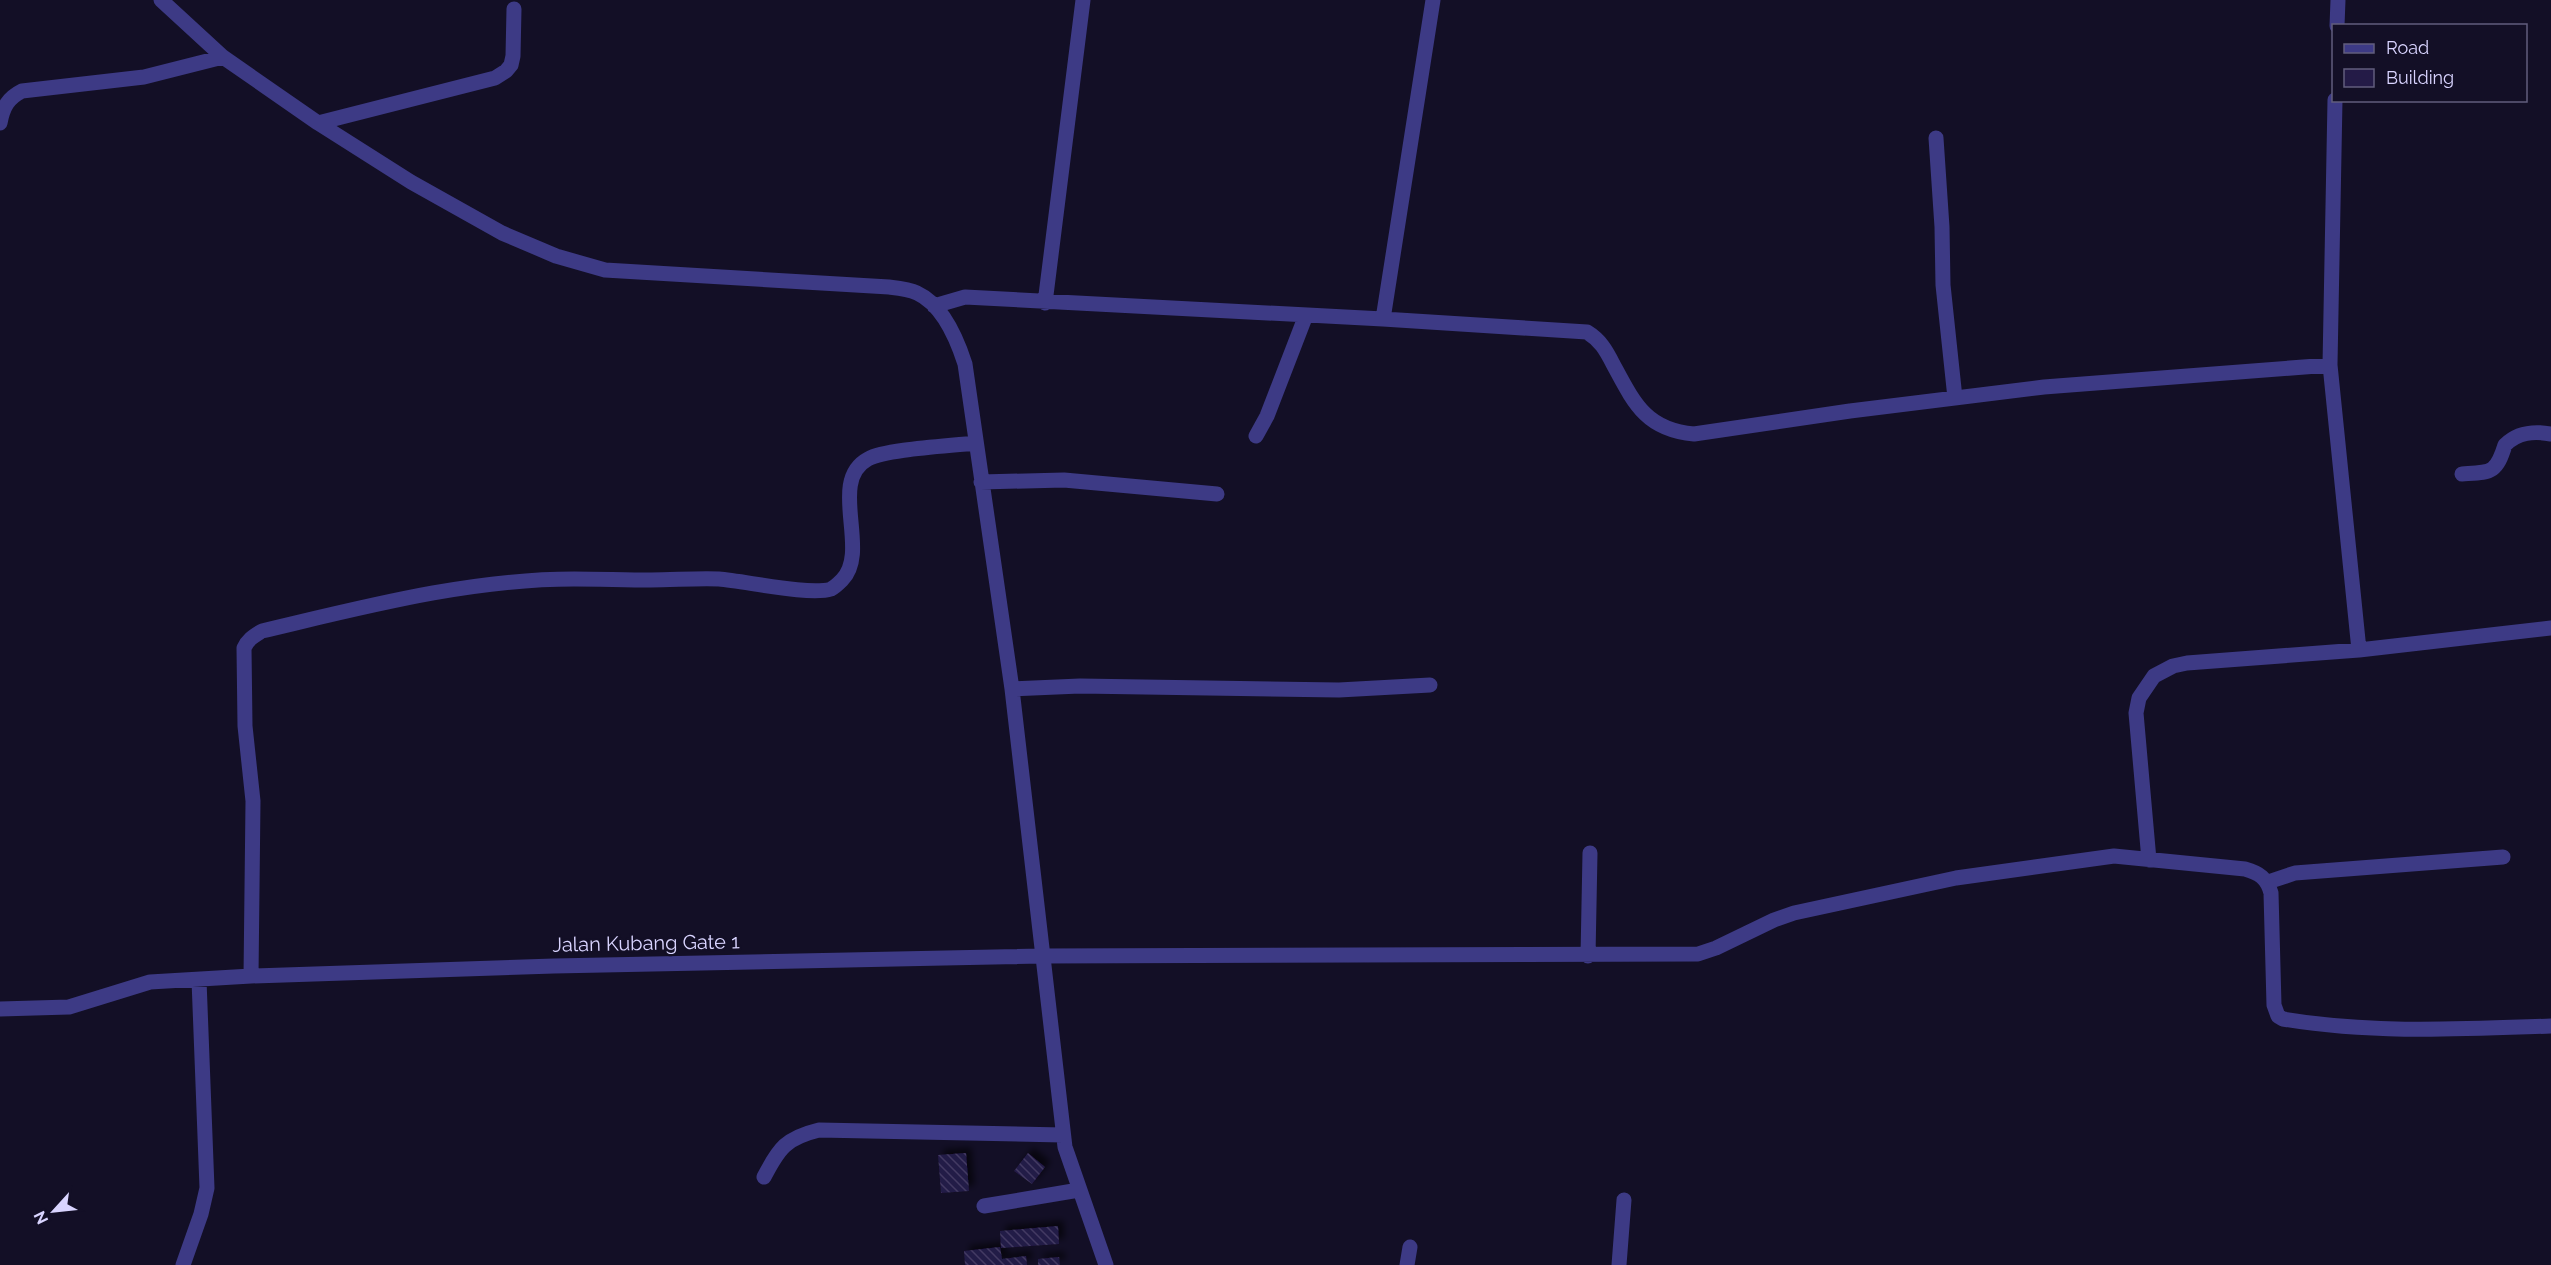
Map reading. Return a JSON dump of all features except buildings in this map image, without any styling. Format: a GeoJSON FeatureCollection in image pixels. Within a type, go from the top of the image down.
{"type":"FeatureCollection","features":[{"type":"Feature","properties":{"kind":"street"},"geometry":{"type":"LineString","coordinates":[[161,0],[224,57],[318,123],[422,188],[502,233],[556,256],[605,270],[889,287],[919,294],[934,306],[949,325],[965,364],[1012,689],[1065,1147],[1106,1265]]}},
{"type":"Feature","properties":{"kind":"street"},"geometry":{"type":"LineString","coordinates":[[1045,303],[1083,0]]}},
{"type":"Feature","properties":{"kind":"street"},"geometry":{"type":"LineString","coordinates":[[1383,319],[1433,0]]}},
{"type":"Feature","properties":{"kind":"street"},"geometry":{"type":"LineString","coordinates":[[2337,24],[2338,0]]}},
{"type":"Feature","properties":{"kind":"street"},"geometry":{"type":"LineString","coordinates":[[318,123],[495,78],[506,71],[513,56],[514,9]]}},
{"type":"Feature","properties":{"kind":"street"},"geometry":{"type":"LineString","coordinates":[[0,123],[5,105],[12,96],[22,91],[144,77],[224,57]]}},
{"type":"Feature","properties":{"kind":"street"},"geometry":{"type":"LineString","coordinates":[[2335,102],[2330,365],[2359,650]]}},
{"type":"Feature","properties":{"kind":"street"},"geometry":{"type":"LineString","coordinates":[[1936,138],[1942,227],[1942,285],[1955,398]]}},
{"type":"Feature","properties":{"kind":"street"},"geometry":{"type":"LineString","coordinates":[[934,306],[965,297],[1587,332],[1597,338],[1604,347],[1629,394],[1657,425],[1673,432],[1694,434],[2043,387],[2330,365]]}},
{"type":"Feature","properties":{"kind":"street"},"geometry":{"type":"LineString","coordinates":[[1256,436],[1267,416],[1306,315]]}},
{"type":"Feature","properties":{"kind":"street"},"geometry":{"type":"LineString","coordinates":[[2462,474],[2494,469],[2501,462],[2505,445],[2523,433],[2551,434]]}},
{"type":"Feature","properties":{"kind":"street"},"geometry":{"type":"LineString","coordinates":[[251,976],[253,801],[245,726],[244,648],[247,641],[262,631],[461,588],[572,579],[718,579],[810,591],[833,588],[847,575],[853,557],[850,505],[854,471],[877,454],[975,443]]}},
{"type":"Feature","properties":{"kind":"street"},"geometry":{"type":"LineString","coordinates":[[981,482],[1064,480],[1217,494]]}},
{"type":"Feature","properties":{"kind":"street"},"geometry":{"type":"LineString","coordinates":[[2149,860],[2136,713],[2143,690],[2154,676],[2173,666],[2187,663],[2359,650],[2551,628]]}},
{"type":"Feature","properties":{"kind":"street"},"geometry":{"type":"LineString","coordinates":[[1012,689],[1080,686],[1339,690],[1430,685]]}},
{"type":"Feature","properties":{"kind":"street"},"geometry":{"type":"LineString","coordinates":[[1587,956],[1590,853]]}},
{"type":"Feature","properties":{"kind":"street","name":"Jalan Kubang Gate 1"},"geometry":{"type":"LineString","coordinates":[[0,1009],[69,1007],[150,982],[251,976],[554,966],[1042,956],[1698,954],[1794,913],[1933,883],[2114,856],[2245,869],[2258,873],[2268,882]]}},
{"type":"Feature","properties":{"kind":"street"},"geometry":{"type":"LineString","coordinates":[[2503,857],[2295,873],[2268,882],[2271,893],[2274,1005],[2278,1016],[2283,1019],[2322,1026],[2449,1029],[2551,1026]]}},
{"type":"Feature","properties":{"kind":"street"},"geometry":{"type":"LineString","coordinates":[[183,1265],[201,1214],[207,1188],[199,980]]}},
{"type":"Feature","properties":{"kind":"street"},"geometry":{"type":"LineString","coordinates":[[764,1177],[777,1151],[786,1142],[819,1130],[1063,1135]]}},
{"type":"Feature","properties":{"kind":"street"},"geometry":{"type":"LineString","coordinates":[[984,1206],[1079,1190]]}},
{"type":"Feature","properties":{"kind":"street"},"geometry":{"type":"LineString","coordinates":[[1619,1265],[1624,1200]]}},
{"type":"Feature","properties":{"kind":"street"},"geometry":{"type":"LineString","coordinates":[[1407,1265],[1410,1247]]}}]}
